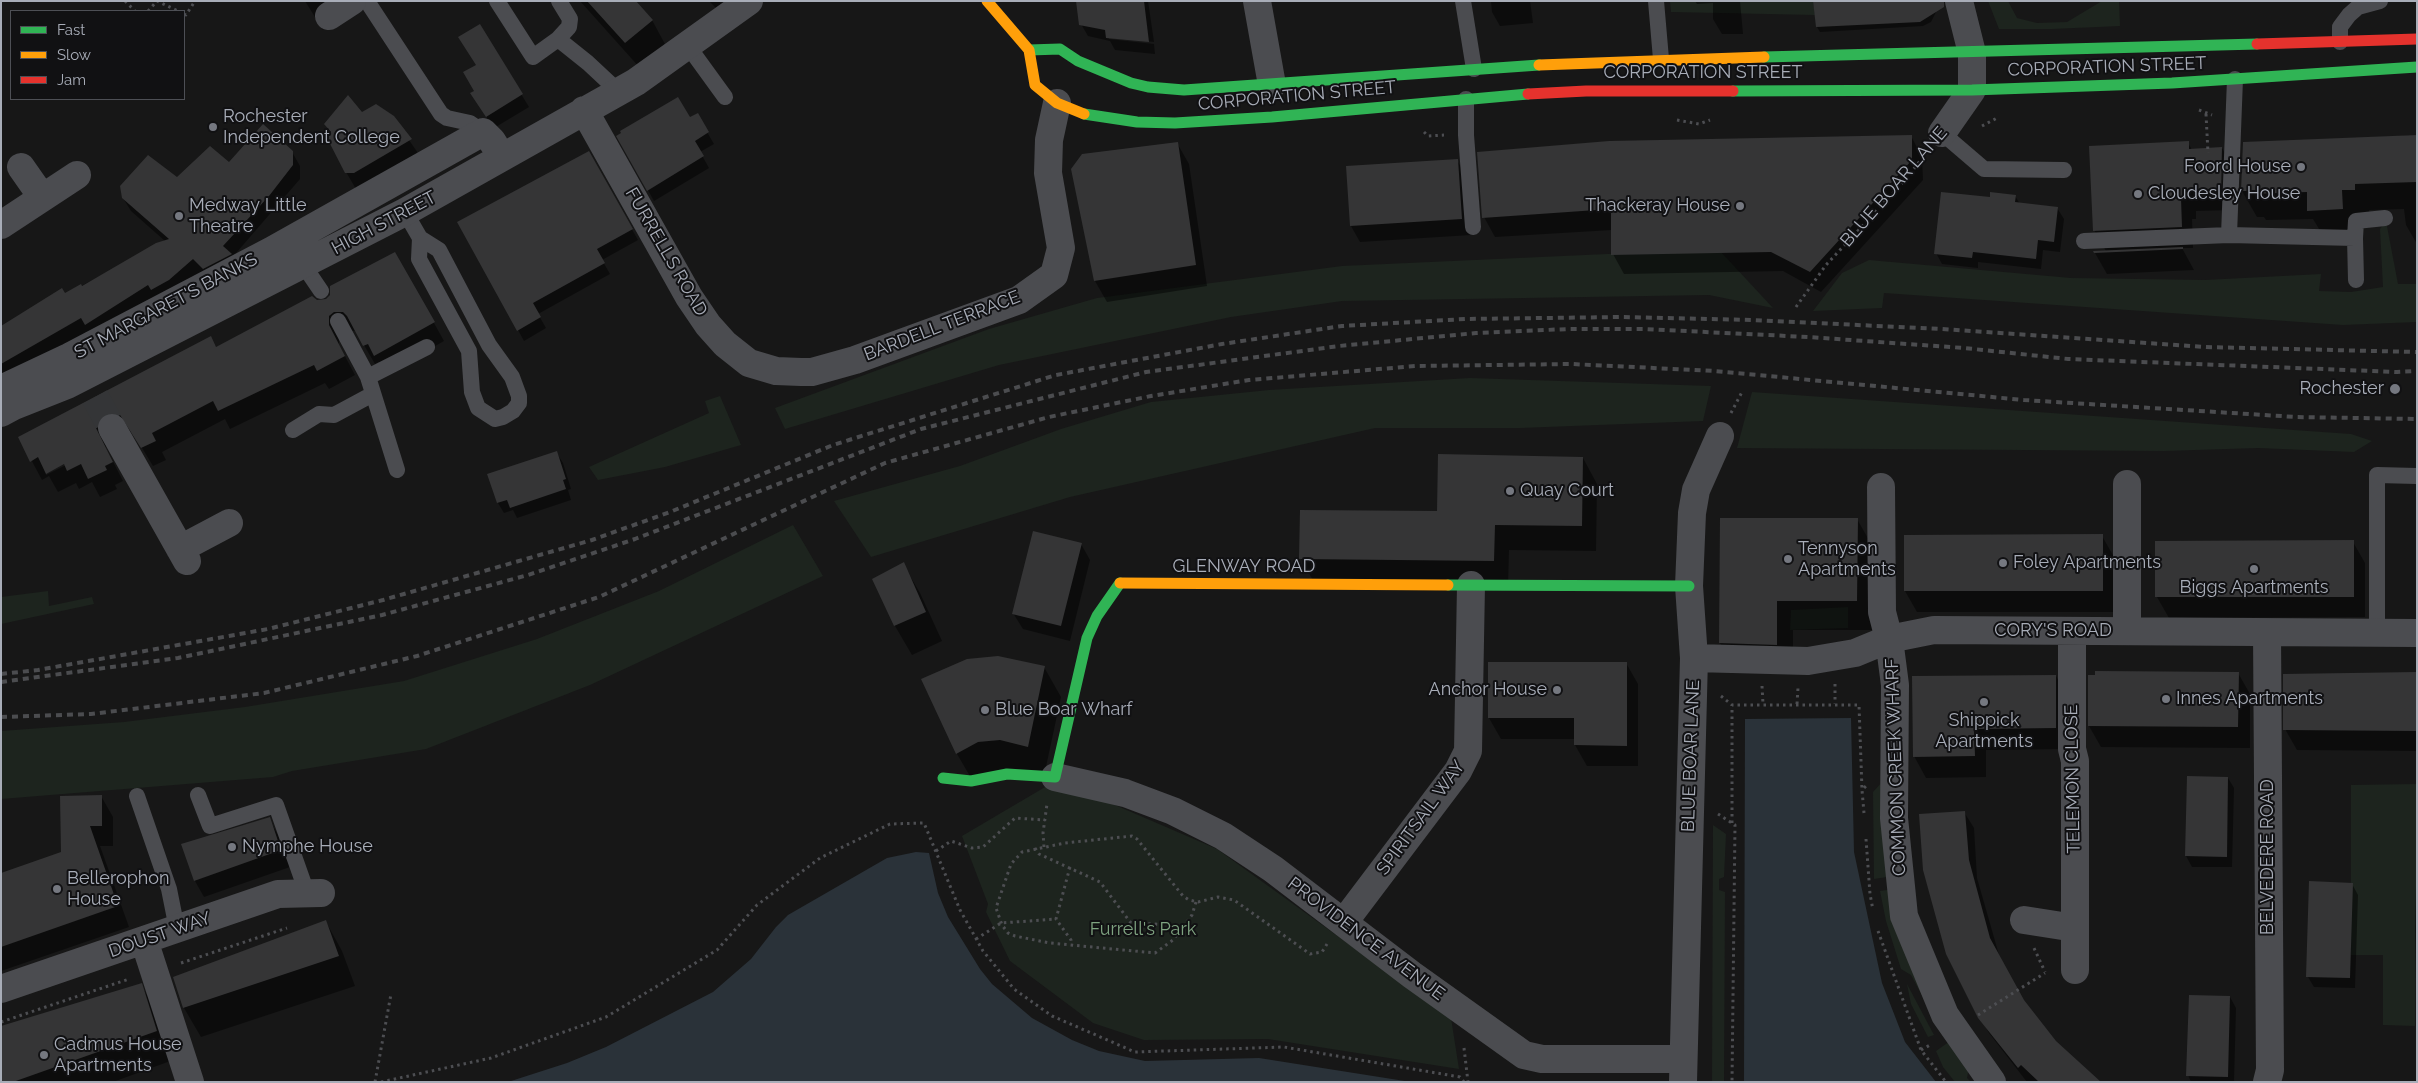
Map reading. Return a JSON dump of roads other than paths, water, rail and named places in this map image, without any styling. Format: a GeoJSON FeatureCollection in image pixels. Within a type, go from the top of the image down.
{"type":"FeatureCollection","features":[{"type":"Feature","properties":{"kind":"main road"},"geometry":{"type":"LineString","coordinates":[[987,1],[1029,50]]}},
{"type":"Feature","properties":{"kind":"main road","name":"CORPORATION STREET"},"geometry":{"type":"LineString","coordinates":[[2417,39],[1972,53],[1661,59],[1474,69],[1184,90],[1148,87],[1103,72],[1060,49],[1029,50],[1034,85],[1057,103],[1089,116],[1104,119],[1176,123],[1586,91],[1972,90],[2235,79],[2417,67]]}},
{"type":"Feature","properties":{"kind":"main road","name":"GLENWAY ROAD"},"geometry":{"type":"LineString","coordinates":[[1051,788],[1087,638],[1097,616],[1118,583],[1689,586]]}},
{"type":"Feature","properties":{"kind":"main road"},"geometry":{"type":"LineString","coordinates":[[943,778],[971,781],[1008,774],[1051,788]]}},
{"type":"Feature","properties":{"kind":"street"},"geometry":{"type":"LineString","coordinates":[[329,16],[352,1]]}},
{"type":"Feature","properties":{"kind":"street","name":"HIGH STREET"},"geometry":{"type":"LineString","coordinates":[[1,413],[14,406],[89,387],[636,82],[749,1]]}},
{"type":"Feature","properties":{"kind":"street"},"geometry":{"type":"LineString","coordinates":[[1257,1],[1272,85]]}},
{"type":"Feature","properties":{"kind":"street"},"geometry":{"type":"LineString","coordinates":[[1959,1],[1972,53],[1972,90]]}},
{"type":"Feature","properties":{"kind":"street","name":"BLUE BOAR LANE"},"geometry":{"type":"LineString","coordinates":[[1942,133],[1972,90]]}},
{"type":"Feature","properties":{"kind":"street","name":"BARDELL TERRACE"},"geometry":{"type":"LineString","coordinates":[[772,370],[812,372],[855,360],[1019,300],[1054,275],[1061,248],[1048,173],[1049,140],[1057,103]]}},
{"type":"Feature","properties":{"kind":"street","name":"FURRELLS ROAD"},"geometry":{"type":"LineString","coordinates":[[584,110],[697,311],[725,344],[741,358],[754,366],[772,370]]}},
{"type":"Feature","properties":{"kind":"street"},"geometry":{"type":"LineString","coordinates":[[483,132],[492,141],[502,157]]}},
{"type":"Feature","properties":{"kind":"street","name":"ST MARGARET'S BANKS"},"geometry":{"type":"LineString","coordinates":[[1,390],[69,357],[271,251],[483,132]]}},
{"type":"Feature","properties":{"kind":"street"},"geometry":{"type":"LineString","coordinates":[[21,167],[42,197]]}},
{"type":"Feature","properties":{"kind":"street"},"geometry":{"type":"LineString","coordinates":[[1,225],[77,175]]}},
{"type":"Feature","properties":{"kind":"street"},"geometry":{"type":"LineString","coordinates":[[112,428],[184,555],[229,523]]}},
{"type":"Feature","properties":{"kind":"street","name":"BLUE BOAR LANE"},"geometry":{"type":"LineString","coordinates":[[1683,1070],[1694,658],[1689,586],[1694,497],[1720,436]]}},
{"type":"Feature","properties":{"kind":"street"},"geometry":{"type":"LineString","coordinates":[[2127,484],[2127,631]]}},
{"type":"Feature","properties":{"kind":"street","name":"COMMON CREEK WHARF"},"geometry":{"type":"LineString","coordinates":[[1881,487],[1882,612],[1889,639],[1896,685],[1894,818],[1904,916],[1946,1015],[1945,1036],[1992,1082]]}},
{"type":"Feature","properties":{"kind":"street","name":"SPIRITSAIL WAY"},"geometry":{"type":"LineString","coordinates":[[1343,921],[1458,771],[1468,751],[1471,585]]}},
{"type":"Feature","properties":{"kind":"street","name":"CORY'S ROAD"},"geometry":{"type":"LineString","coordinates":[[1694,658],[1808,661],[1855,653],[1889,639],[1934,630],[2417,633]]}},
{"type":"Feature","properties":{"kind":"street","name":"TELEMON CLOSE"},"geometry":{"type":"LineString","coordinates":[[2072,631],[2075,970]]}},
{"type":"Feature","properties":{"kind":"street","name":"BELVEDERE ROAD"},"geometry":{"type":"LineString","coordinates":[[2267,633],[2270,1070],[2267,1082]]}},
{"type":"Feature","properties":{"kind":"street","name":"PROVIDENCE AVENUE"},"geometry":{"type":"LineString","coordinates":[[1051,788],[1125,793],[1199,823],[1246,850],[1343,921],[1412,975],[1524,1055],[1542,1059],[1683,1070]]}},
{"type":"Feature","properties":{"kind":"street","name":"DOUST WAY"},"geometry":{"type":"LineString","coordinates":[[1,989],[278,894],[314,893]]}},
{"type":"Feature","properties":{"kind":"street"},"geometry":{"type":"LineString","coordinates":[[2024,920],[2075,928]]}},
{"type":"Feature","properties":{"kind":"street"},"geometry":{"type":"LineString","coordinates":[[144,940],[190,1082]]}},
{"type":"Feature","properties":{"kind":"lane"},"geometry":{"type":"LineString","coordinates":[[367,1],[441,114],[447,118],[470,123],[483,132]]}},
{"type":"Feature","properties":{"kind":"lane"},"geometry":{"type":"LineString","coordinates":[[497,1],[533,57],[558,39],[569,27],[570,19],[559,1]]}},
{"type":"Feature","properties":{"kind":"lane"},"geometry":{"type":"LineString","coordinates":[[1463,1],[1474,69]]}},
{"type":"Feature","properties":{"kind":"lane"},"geometry":{"type":"LineString","coordinates":[[1656,1],[1661,59]]}},
{"type":"Feature","properties":{"kind":"lane"},"geometry":{"type":"LineString","coordinates":[[2340,42],[2340,27],[2349,15],[2358,7],[2380,1]]}},
{"type":"Feature","properties":{"kind":"lane"},"geometry":{"type":"LineString","coordinates":[[558,39],[588,63],[618,91]]}},
{"type":"Feature","properties":{"kind":"lane"},"geometry":{"type":"LineString","coordinates":[[688,46],[725,97]]}},
{"type":"Feature","properties":{"kind":"lane"},"geometry":{"type":"LineString","coordinates":[[2229,236],[2235,79]]}},
{"type":"Feature","properties":{"kind":"lane"},"geometry":{"type":"LineString","coordinates":[[1466,99],[1466,135],[1473,227]]}},
{"type":"Feature","properties":{"kind":"lane"},"geometry":{"type":"LineString","coordinates":[[1942,133],[1984,169],[2064,170]]}},
{"type":"Feature","properties":{"kind":"lane"},"geometry":{"type":"LineString","coordinates":[[405,212],[420,238],[439,250],[489,345],[512,377],[519,396],[519,403],[514,411],[503,417],[496,418],[478,408],[472,392],[469,351],[419,259],[420,238]]}},
{"type":"Feature","properties":{"kind":"lane"},"geometry":{"type":"LineString","coordinates":[[2356,280],[2356,221],[2385,218]]}},
{"type":"Feature","properties":{"kind":"lane"},"geometry":{"type":"LineString","coordinates":[[2084,241],[2229,236],[2355,238]]}},
{"type":"Feature","properties":{"kind":"lane"},"geometry":{"type":"LineString","coordinates":[[304,266],[321,291]]}},
{"type":"Feature","properties":{"kind":"lane"},"geometry":{"type":"LineString","coordinates":[[338,321],[368,376],[397,470]]}},
{"type":"Feature","properties":{"kind":"lane"},"geometry":{"type":"LineString","coordinates":[[368,376],[427,347]]}},
{"type":"Feature","properties":{"kind":"lane"},"geometry":{"type":"LineString","coordinates":[[293,430],[319,414],[334,415],[373,394]]}},
{"type":"Feature","properties":{"kind":"lane"},"geometry":{"type":"LineString","coordinates":[[2377,633],[2377,475],[2417,476]]}},
{"type":"Feature","properties":{"kind":"lane"},"geometry":{"type":"LineString","coordinates":[[137,796],[168,889],[177,929]]}},
{"type":"Feature","properties":{"kind":"lane"},"geometry":{"type":"LineString","coordinates":[[198,796],[210,826],[276,805],[314,893]]}},
{"type":"Feature","properties":{"kind":"tunnel"},"geometry":{"type":"LineString","coordinates":[[95,397],[112,428]]}},
{"type":"Feature","properties":{"kind":"railway"},"geometry":{"type":"LineString","coordinates":[[1,674],[38,670],[268,629],[383,600],[592,540],[670,512],[833,445],[1056,375],[1222,344],[1342,326],[1465,319],[1622,317],[1753,320],[1942,329],[2206,347],[2417,352]]}},
{"type":"Feature","properties":{"kind":"railway"},"geometry":{"type":"LineString","coordinates":[[1,682],[178,658],[382,615],[528,575],[635,539],[921,429],[1146,372],[1339,346],[1476,333],[1569,329],[1644,329],[1808,337],[1964,348],[2068,359],[2397,372],[2417,371]]}},
{"type":"Feature","properties":{"kind":"railway"},"geometry":{"type":"LineString","coordinates":[[1,717],[91,714],[264,693],[417,656],[599,597],[885,463],[1049,417],[1151,396],[1249,380],[1416,366],[1572,364],[1715,371],[2024,400],[2296,417],[2417,419]]}},
{"type":"Feature","properties":{"kind":"place","name":"Rochester Independent College"},"geometry":{"type":"Point","coordinates":[213,127]}},
{"type":"Feature","properties":{"kind":"place","name":"Foord House"},"geometry":{"type":"Point","coordinates":[2301,167]}},
{"type":"Feature","properties":{"kind":"place","name":"Cloudesley House"},"geometry":{"type":"Point","coordinates":[2138,194]}},
{"type":"Feature","properties":{"kind":"place","name":"Thackeray House"},"geometry":{"type":"Point","coordinates":[1740,206]}},
{"type":"Feature","properties":{"kind":"place","name":"Medway Little Theatre"},"geometry":{"type":"Point","coordinates":[179,216]}},
{"type":"Feature","properties":{"kind":"place","name":"Rochester"},"geometry":{"type":"Point","coordinates":[2395,389]}},
{"type":"Feature","properties":{"kind":"place","name":"Quay Court"},"geometry":{"type":"Point","coordinates":[1510,491]}},
{"type":"Feature","properties":{"kind":"place","name":"Tennyson Apartments"},"geometry":{"type":"Point","coordinates":[1788,559]}},
{"type":"Feature","properties":{"kind":"place","name":"Foley Apartments"},"geometry":{"type":"Point","coordinates":[2003,563]}},
{"type":"Feature","properties":{"kind":"place","name":"Biggs Apartments"},"geometry":{"type":"Point","coordinates":[2254,569]}},
{"type":"Feature","properties":{"kind":"place","name":"Anchor House"},"geometry":{"type":"Point","coordinates":[1557,690]}},
{"type":"Feature","properties":{"kind":"place","name":"Innes Apartments"},"geometry":{"type":"Point","coordinates":[2166,699]}},
{"type":"Feature","properties":{"kind":"place","name":"Shippick Apartments"},"geometry":{"type":"Point","coordinates":[1984,702]}},
{"type":"Feature","properties":{"kind":"place","name":"Blue Boar Wharf"},"geometry":{"type":"Point","coordinates":[985,710]}},
{"type":"Feature","properties":{"kind":"place","name":"Nymphe House"},"geometry":{"type":"Point","coordinates":[232,847]}},
{"type":"Feature","properties":{"kind":"place","name":"Bellerophon House"},"geometry":{"type":"Point","coordinates":[57,889]}},
{"type":"Feature","properties":{"kind":"place","name":"Cadmus House Apartments"},"geometry":{"type":"Point","coordinates":[44,1055]}},
{"type":"Feature","properties":{"kind":"park label","name":"Furrell's Park"},"geometry":{"type":"Point","coordinates":[1143,930]}}]}
